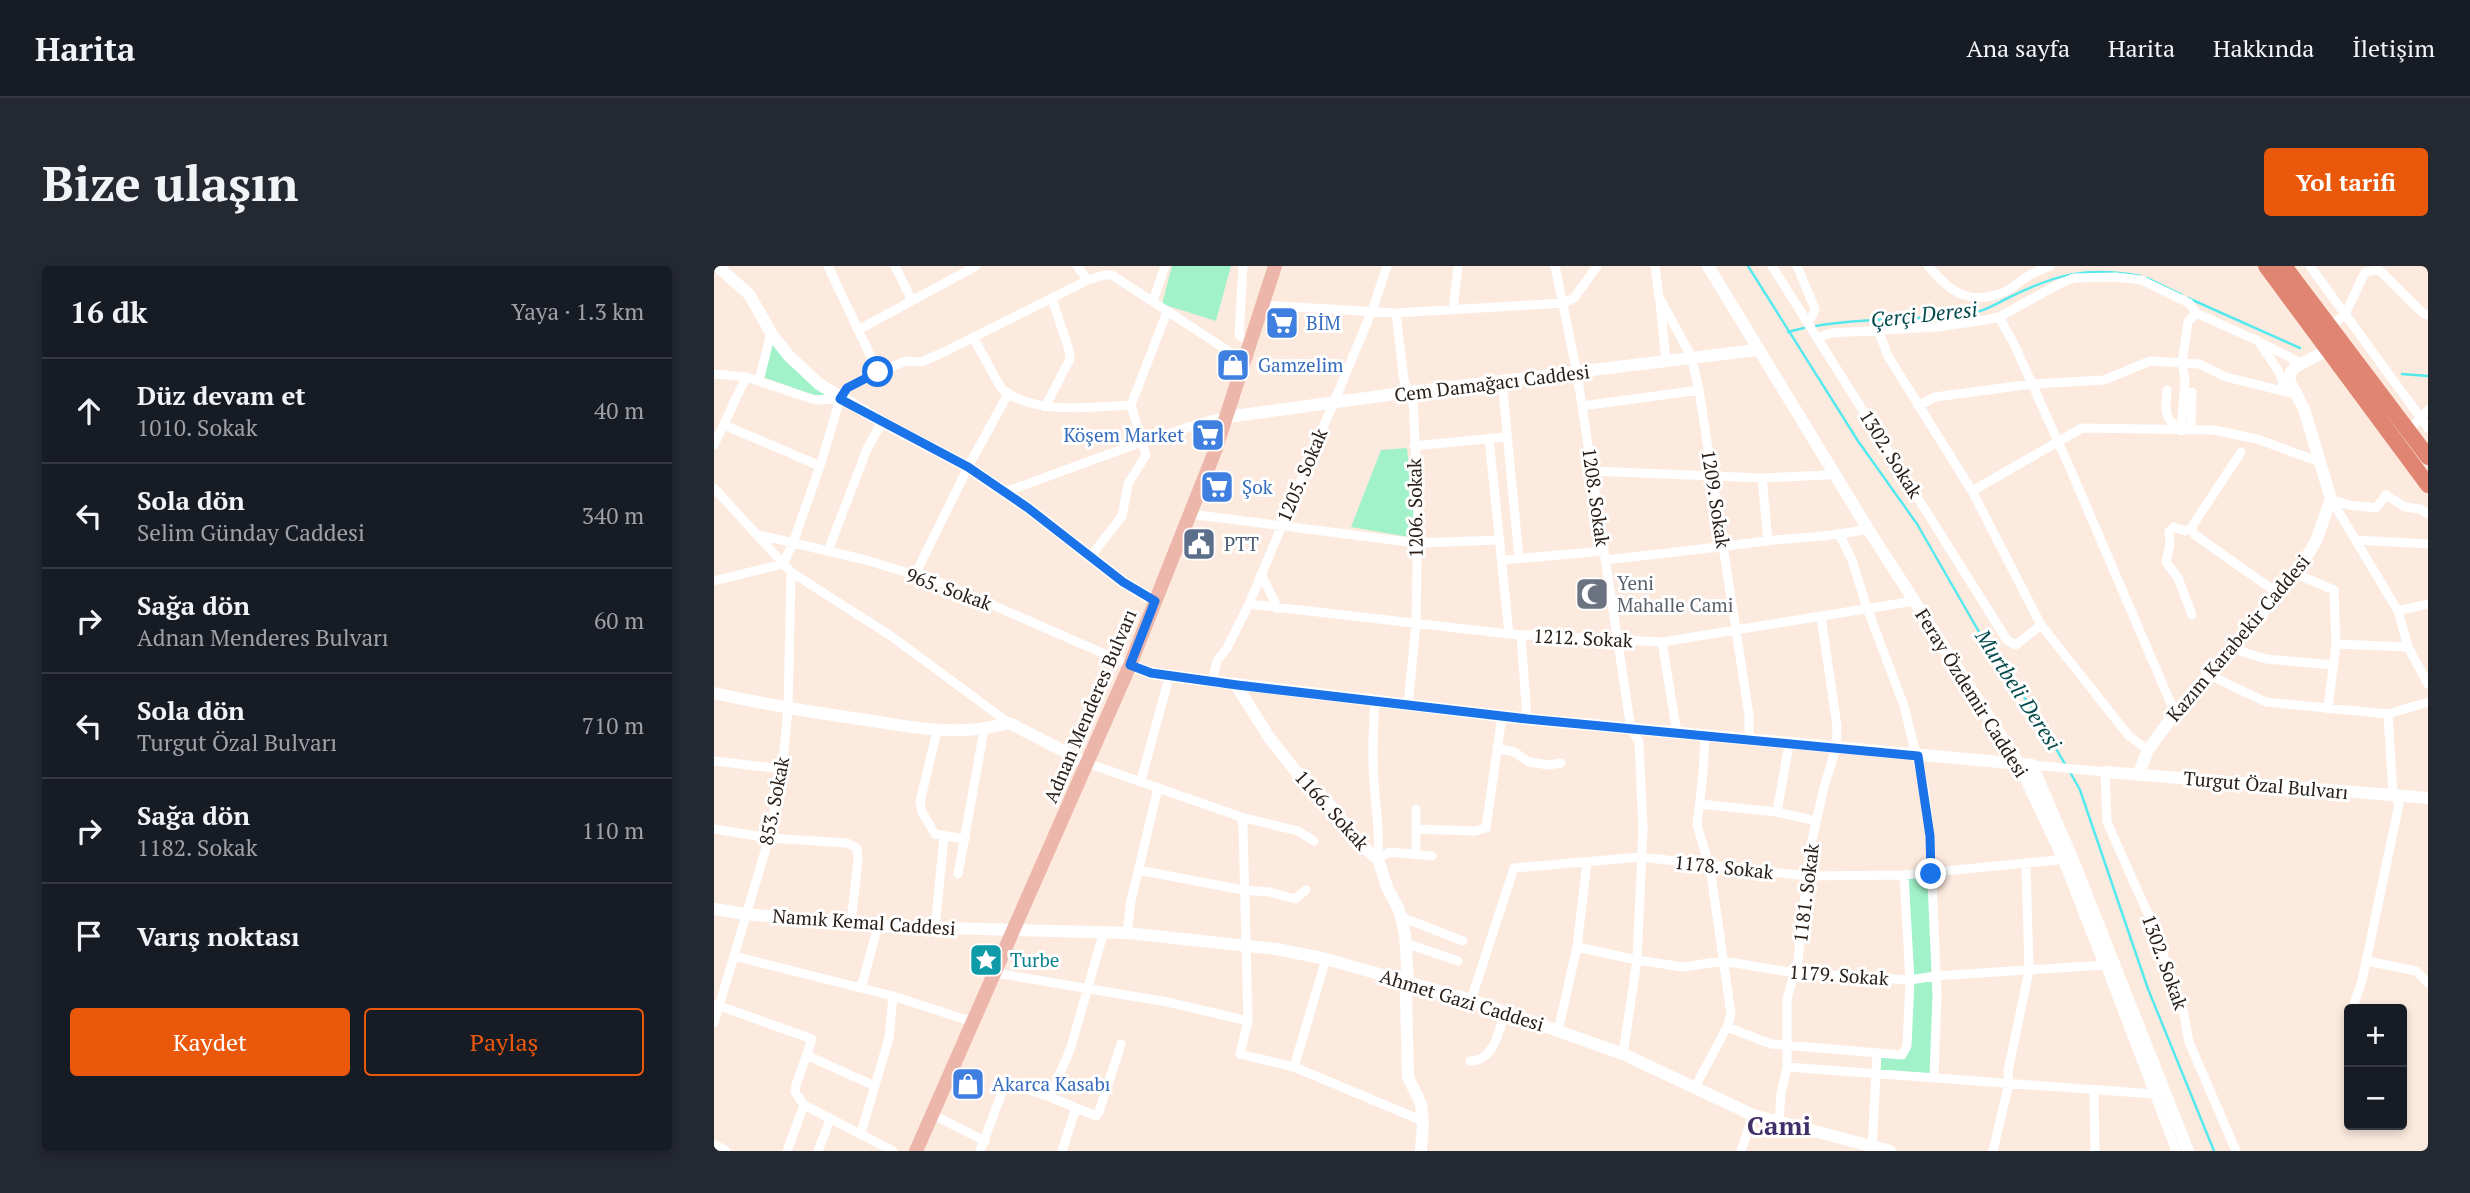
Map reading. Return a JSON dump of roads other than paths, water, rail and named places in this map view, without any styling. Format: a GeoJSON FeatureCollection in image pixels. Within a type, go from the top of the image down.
{"type":"FeatureCollection","features":[{"type":"Feature","properties":{"kind":"highway"},"geometry":{"type":"LineString","coordinates":[[2266,266],[2428,485]]}},
{"type":"Feature","properties":{"kind":"highway"},"geometry":{"type":"LineString","coordinates":[[2287,267],[2428,457]]}},
{"type":"Feature","properties":{"kind":"main road","name":"Adnan Menderes Bulvarı"},"geometry":{"type":"LineString","coordinates":[[916,1151],[1130,665],[1227,418],[1275,266]]}},
{"type":"Feature","properties":{"kind":"street"},"geometry":{"type":"LineString","coordinates":[[828,266],[878,372]]}},
{"type":"Feature","properties":{"kind":"street"},"geometry":{"type":"LineString","coordinates":[[895,266],[912,301]]}},
{"type":"Feature","properties":{"kind":"street"},"geometry":{"type":"LineString","coordinates":[[858,330],[976,266]]}},
{"type":"Feature","properties":{"kind":"street"},"geometry":{"type":"LineString","coordinates":[[1077,266],[1088,280]]}},
{"type":"Feature","properties":{"kind":"street"},"geometry":{"type":"LineString","coordinates":[[1153,301],[1165,266]]}},
{"type":"Feature","properties":{"kind":"street"},"geometry":{"type":"LineString","coordinates":[[1243,266],[1239,335],[1251,343]]}},
{"type":"Feature","properties":{"kind":"street","name":"1205. Sokak"},"geometry":{"type":"LineString","coordinates":[[1212,681],[1217,661],[1227,648],[1249,604],[1372,311],[1387,266]]}},
{"type":"Feature","properties":{"kind":"street"},"geometry":{"type":"LineString","coordinates":[[1453,310],[1458,266]]}},
{"type":"Feature","properties":{"kind":"street","name":"1208. Sokak"},"geometry":{"type":"LineString","coordinates":[[1555,266],[1577,373],[1631,729],[1639,742],[1643,830],[1637,960],[1623,1054]]}},
{"type":"Feature","properties":{"kind":"street"},"geometry":{"type":"LineString","coordinates":[[1262,305],[1396,313],[1564,303],[1574,298],[1597,266]]}},
{"type":"Feature","properties":{"kind":"street","name":"1209. Sokak"},"geometry":{"type":"LineString","coordinates":[[1655,266],[1659,297],[1691,356],[1699,390],[1749,715],[1749,740]]}},
{"type":"Feature","properties":{"kind":"street","name":"Feray Özdemir Caddesi"},"geometry":{"type":"LineString","coordinates":[[1707,266],[1868,530],[2025,765],[2068,859],[2109,964],[2189,1151]]}},
{"type":"Feature","properties":{"kind":"street"},"geometry":{"type":"LineString","coordinates":[[1772,266],[1817,338],[1831,333],[1937,327],[1999,317],[2059,284],[2074,278],[2091,276],[2141,280],[2189,303],[2196,313],[2301,363]]}},
{"type":"Feature","properties":{"kind":"street"},"geometry":{"type":"LineString","coordinates":[[1797,266],[1815,309],[1807,322]]}},
{"type":"Feature","properties":{"kind":"street"},"geometry":{"type":"LineString","coordinates":[[1928,266],[1945,286],[1963,296],[1975,298],[2008,290],[2029,275],[2050,266]]}},
{"type":"Feature","properties":{"kind":"street"},"geometry":{"type":"LineString","coordinates":[[2310,266],[2428,428]]}},
{"type":"Feature","properties":{"kind":"street"},"geometry":{"type":"LineString","coordinates":[[717,267],[749,294],[771,333],[788,355],[840,399],[968,467],[1123,582],[1155,601]]}},
{"type":"Feature","properties":{"kind":"street"},"geometry":{"type":"LineString","coordinates":[[783,564],[820,466],[840,399],[847,388],[906,361],[921,362],[1088,280],[1114,270],[1167,312],[1245,362]]}},
{"type":"Feature","properties":{"kind":"street"},"geometry":{"type":"LineString","coordinates":[[2331,326],[2345,314],[2365,272],[2379,270],[2428,315]]}},
{"type":"Feature","properties":{"kind":"street"},"geometry":{"type":"LineString","coordinates":[[1659,297],[1666,361]]}},
{"type":"Feature","properties":{"kind":"street"},"geometry":{"type":"LineString","coordinates":[[1045,407],[1070,359],[1052,299]]}},
{"type":"Feature","properties":{"kind":"street"},"geometry":{"type":"LineString","coordinates":[[1091,556],[1122,516],[1128,484],[1146,455],[1131,405],[1167,312]]}},
{"type":"Feature","properties":{"kind":"street","name":"1206. Sokak"},"geometry":{"type":"LineString","coordinates":[[1396,313],[1404,381],[1413,400],[1418,500],[1416,624],[1408,705]]}},
{"type":"Feature","properties":{"kind":"street"},"geometry":{"type":"LineString","coordinates":[[2181,431],[2185,380],[2182,363],[2188,321],[2196,313]]}},
{"type":"Feature","properties":{"kind":"street"},"geometry":{"type":"LineString","coordinates":[[1999,317],[2032,384],[2175,713]]}},
{"type":"Feature","properties":{"kind":"street"},"geometry":{"type":"LineString","coordinates":[[1878,330],[1888,356],[1972,491],[2042,625],[2129,736],[2148,750]]}},
{"type":"Feature","properties":{"kind":"street"},"geometry":{"type":"LineString","coordinates":[[759,381],[771,333]]}},
{"type":"Feature","properties":{"kind":"street"},"geometry":{"type":"LineString","coordinates":[[973,337],[1001,388],[1008,394],[1058,409],[1131,405]]}},
{"type":"Feature","properties":{"kind":"street","name":"1302. Sokak"},"geometry":{"type":"LineString","coordinates":[[1817,338],[2007,640],[2016,645],[2042,625]]}},
{"type":"Feature","properties":{"kind":"street"},"geometry":{"type":"LineString","coordinates":[[2258,341],[2278,370],[2283,382],[2281,391]]}},
{"type":"Feature","properties":{"kind":"street","name":"Cem Damağacı Caddesi"},"geometry":{"type":"LineString","coordinates":[[1227,418],[1410,392],[1757,350]]}},
{"type":"Feature","properties":{"kind":"street"},"geometry":{"type":"LineString","coordinates":[[2328,350],[2301,363],[2291,372],[2289,380],[2304,409],[2331,499],[2398,611],[2408,647],[2428,684]]}},
{"type":"Feature","properties":{"kind":"street"},"geometry":{"type":"LineString","coordinates":[[1918,407],[1935,397],[2032,384],[2104,380],[2150,360],[2199,364],[2226,377],[2295,394]]}},
{"type":"Feature","properties":{"kind":"street"},"geometry":{"type":"LineString","coordinates":[[714,373],[746,377],[815,400],[840,399]]}},
{"type":"Feature","properties":{"kind":"street"},"geometry":{"type":"LineString","coordinates":[[714,445],[746,377]]}},
{"type":"Feature","properties":{"kind":"street"},"geometry":{"type":"LineString","coordinates":[[1502,381],[1519,558]]}},
{"type":"Feature","properties":{"kind":"street"},"geometry":{"type":"LineString","coordinates":[[1582,406],[1699,390]]}},
{"type":"Feature","properties":{"kind":"street"},"geometry":{"type":"LineString","coordinates":[[2167,390],[2165,413],[2181,431]]}},
{"type":"Feature","properties":{"kind":"street"},"geometry":{"type":"LineString","coordinates":[[2192,391],[2192,429]]}},
{"type":"Feature","properties":{"kind":"street"},"geometry":{"type":"LineString","coordinates":[[915,575],[968,467],[1008,394]]}},
{"type":"Feature","properties":{"kind":"street"},"geometry":{"type":"LineString","coordinates":[[2408,430],[2428,410]]}},
{"type":"Feature","properties":{"kind":"street"},"geometry":{"type":"LineString","coordinates":[[1005,492],[1142,442],[1212,420],[1227,418]]}},
{"type":"Feature","properties":{"kind":"street"},"geometry":{"type":"LineString","coordinates":[[828,551],[867,449],[882,422]]}},
{"type":"Feature","properties":{"kind":"street"},"geometry":{"type":"LineString","coordinates":[[724,425],[820,466]]}},
{"type":"Feature","properties":{"kind":"street"},"geometry":{"type":"LineString","coordinates":[[1972,491],[2082,428],[2214,430],[2257,439],[2320,462]]}},
{"type":"Feature","properties":{"kind":"street"},"geometry":{"type":"LineString","coordinates":[[1489,438],[1509,634]]}},
{"type":"Feature","properties":{"kind":"street"},"geometry":{"type":"LineString","coordinates":[[1414,446],[1506,438]]}},
{"type":"Feature","properties":{"kind":"street"},"geometry":{"type":"LineString","coordinates":[[2192,615],[2178,578],[2166,562],[2169,532],[2175,527],[2185,531],[2191,527],[2241,452]]}},
{"type":"Feature","properties":{"kind":"street"},"geometry":{"type":"LineString","coordinates":[[1592,471],[1762,478],[1827,475],[1833,470]]}},
{"type":"Feature","properties":{"kind":"street"},"geometry":{"type":"LineString","coordinates":[[1762,478],[1768,541]]}},
{"type":"Feature","properties":{"kind":"street"},"geometry":{"type":"LineString","coordinates":[[714,488],[792,572],[891,636],[1009,723],[1087,763],[1241,817],[1298,831],[1314,842]]}},
{"type":"Feature","properties":{"kind":"street"},"geometry":{"type":"LineString","coordinates":[[2331,499],[2349,505],[2376,508],[2386,495],[2405,507],[2420,509],[2428,514]]}},
{"type":"Feature","properties":{"kind":"street","name":"Kazım Karabekir Caddesi"},"geometry":{"type":"LineString","coordinates":[[2138,775],[2148,750],[2175,713],[2296,574],[2316,541],[2331,499]]}},
{"type":"Feature","properties":{"kind":"street"},"geometry":{"type":"LineString","coordinates":[[1191,514],[1416,543],[1500,540]]}},
{"type":"Feature","properties":{"kind":"street"},"geometry":{"type":"LineString","coordinates":[[2191,527],[2195,535],[2279,593]]}},
{"type":"Feature","properties":{"kind":"street"},"geometry":{"type":"LineString","coordinates":[[1503,560],[1724,548],[1768,541],[1840,536],[1868,530]]}},
{"type":"Feature","properties":{"kind":"street","name":"965. Sokak"},"geometry":{"type":"LineString","coordinates":[[759,535],[828,551],[955,588],[1130,665]]}},
{"type":"Feature","properties":{"kind":"street"},"geometry":{"type":"LineString","coordinates":[[1840,536],[1852,560],[1904,706],[1918,756],[1928,824],[1931,874],[1937,995],[1934,1076]]}},
{"type":"Feature","properties":{"kind":"street"},"geometry":{"type":"LineString","coordinates":[[2356,540],[2428,544]]}},
{"type":"Feature","properties":{"kind":"street"},"geometry":{"type":"LineString","coordinates":[[714,581],[783,564]]}},
{"type":"Feature","properties":{"kind":"street","name":"853. Sokak"},"geometry":{"type":"LineString","coordinates":[[714,1023],[717,1004],[769,838],[782,769],[788,709],[792,572]]}},
{"type":"Feature","properties":{"kind":"street"},"geometry":{"type":"LineString","coordinates":[[1261,573],[1278,609]]}},
{"type":"Feature","properties":{"kind":"street"},"geometry":{"type":"LineString","coordinates":[[2296,574],[2334,590],[2336,644],[2328,709]]}},
{"type":"Feature","properties":{"kind":"street","name":"1212. Sokak"},"geometry":{"type":"LineString","coordinates":[[1249,604],[1509,634],[1662,642],[1914,601]]}},
{"type":"Feature","properties":{"kind":"street"},"geometry":{"type":"LineString","coordinates":[[2398,611],[2428,604]]}},
{"type":"Feature","properties":{"kind":"street","name":"1181. Sokak"},"geometry":{"type":"LineString","coordinates":[[1779,1124],[1781,1094],[1787,1067],[1787,999],[1798,960],[1810,849],[1836,748],[1837,726],[1821,617]]}},
{"type":"Feature","properties":{"kind":"street"},"geometry":{"type":"LineString","coordinates":[[1521,635],[1527,719]]}},
{"type":"Feature","properties":{"kind":"street"},"geometry":{"type":"LineString","coordinates":[[1662,642],[1678,733]]}},
{"type":"Feature","properties":{"kind":"street"},"geometry":{"type":"LineString","coordinates":[[2336,644],[2408,647]]}},
{"type":"Feature","properties":{"kind":"street"},"geometry":{"type":"LineString","coordinates":[[2231,648],[2266,659],[2333,665]]}},
{"type":"Feature","properties":{"kind":"street"},"geometry":{"type":"LineString","coordinates":[[1130,665],[1151,673],[1237,685],[1527,719],[2105,772]]}},
{"type":"Feature","properties":{"kind":"street"},"geometry":{"type":"LineString","coordinates":[[2207,674],[2266,702],[2388,714],[2428,702]]}},
{"type":"Feature","properties":{"kind":"street"},"geometry":{"type":"LineString","coordinates":[[1141,780],[1167,685]]}},
{"type":"Feature","properties":{"kind":"street","name":"1166. Sokak"},"geometry":{"type":"LineString","coordinates":[[1237,685],[1269,737],[1304,782],[1335,810],[1356,841],[1378,859],[1387,887],[1401,916],[1408,982],[1408,1077],[1421,1104],[1421,1151]]}},
{"type":"Feature","properties":{"kind":"street"},"geometry":{"type":"LineString","coordinates":[[714,693],[788,709],[936,731],[985,730],[1009,723]]}},
{"type":"Feature","properties":{"kind":"street"},"geometry":{"type":"LineString","coordinates":[[1375,701],[1372,745],[1380,835],[1378,859]]}},
{"type":"Feature","properties":{"kind":"street"},"geometry":{"type":"LineString","coordinates":[[2354,1004],[2367,961],[2399,804],[2393,795],[2388,714]]}},
{"type":"Feature","properties":{"kind":"street"},"geometry":{"type":"LineString","coordinates":[[1418,829],[1475,831],[1486,828],[1502,716]]}},
{"type":"Feature","properties":{"kind":"street"},"geometry":{"type":"LineString","coordinates":[[958,874],[985,730]]}},
{"type":"Feature","properties":{"kind":"street"},"geometry":{"type":"LineString","coordinates":[[936,731],[920,802],[922,812],[935,834],[965,839]]}},
{"type":"Feature","properties":{"kind":"street"},"geometry":{"type":"LineString","coordinates":[[1695,1087],[1727,1027],[1731,1014],[1710,867],[1697,825],[1705,736]]}},
{"type":"Feature","properties":{"kind":"street"},"geometry":{"type":"LineString","coordinates":[[1777,812],[1789,744]]}},
{"type":"Feature","properties":{"kind":"street"},"geometry":{"type":"LineString","coordinates":[[1497,748],[1514,752],[1529,762],[1549,765],[1561,763]]}},
{"type":"Feature","properties":{"kind":"street"},"geometry":{"type":"LineString","coordinates":[[714,761],[782,769]]}},
{"type":"Feature","properties":{"kind":"street","name":"1302. Sokak"},"geometry":{"type":"LineString","coordinates":[[2105,772],[2107,822],[2152,923],[2183,1010],[2189,1042],[2236,1151]]}},
{"type":"Feature","properties":{"kind":"street","name":"Turgut Özal Bulvarı"},"geometry":{"type":"LineString","coordinates":[[2105,772],[2428,798]]}},
{"type":"Feature","properties":{"kind":"street"},"geometry":{"type":"LineString","coordinates":[[1127,933],[1131,901],[1158,788]]}},
{"type":"Feature","properties":{"kind":"street"},"geometry":{"type":"LineString","coordinates":[[1700,804],[1777,812],[1816,821]]}},
{"type":"Feature","properties":{"kind":"street"},"geometry":{"type":"LineString","coordinates":[[1416,808],[1416,855]]}},
{"type":"Feature","properties":{"kind":"street"},"geometry":{"type":"LineString","coordinates":[[1241,817],[1248,1021],[1240,1054],[1294,1068],[1423,1121]]}},
{"type":"Feature","properties":{"kind":"street"},"geometry":{"type":"LineString","coordinates":[[714,829],[769,838],[846,843],[857,848],[859,860],[851,923]]}},
{"type":"Feature","properties":{"kind":"street"},"geometry":{"type":"LineString","coordinates":[[935,928],[944,836]]}},
{"type":"Feature","properties":{"kind":"street"},"geometry":{"type":"LineString","coordinates":[[1378,859],[1389,852],[1432,856]]}},
{"type":"Feature","properties":{"kind":"street","name":"1178. Sokak"},"geometry":{"type":"LineString","coordinates":[[1471,1000],[1514,868],[1641,858],[1807,876],[1904,875],[2068,859]]}},
{"type":"Feature","properties":{"kind":"street"},"geometry":{"type":"LineString","coordinates":[[1558,1031],[1577,947],[1587,862]]}},
{"type":"Feature","properties":{"kind":"street"},"geometry":{"type":"LineString","coordinates":[[1993,1151],[2009,1083],[2008,1071],[2029,971],[2026,864]]}},
{"type":"Feature","properties":{"kind":"street"},"geometry":{"type":"LineString","coordinates":[[1138,870],[1243,890],[1270,892],[1295,899],[1306,890]]}},
{"type":"Feature","properties":{"kind":"street"},"geometry":{"type":"LineString","coordinates":[[1727,1027],[1771,1044],[1902,1055],[1905,1051],[1910,980],[1904,875]]}},
{"type":"Feature","properties":{"kind":"street","name":"Namık Kemal Caddesi"},"geometry":{"type":"LineString","coordinates":[[714,909],[878,926],[1014,929]]}},
{"type":"Feature","properties":{"kind":"street"},"geometry":{"type":"LineString","coordinates":[[1401,916],[1463,941]]}},
{"type":"Feature","properties":{"kind":"street"},"geometry":{"type":"LineString","coordinates":[[860,988],[878,926]]}},
{"type":"Feature","properties":{"kind":"street","name":"Ahmet Gazi Caddesi"},"geometry":{"type":"LineString","coordinates":[[1014,929],[1127,933],[1277,949],[1326,959],[1471,1000],[1623,1054],[1753,1115],[1779,1124],[1872,1149],[1890,1151]]}},
{"type":"Feature","properties":{"kind":"street"},"geometry":{"type":"LineString","coordinates":[[1050,1097],[1071,1046],[1104,931]]}},
{"type":"Feature","properties":{"kind":"street"},"geometry":{"type":"LineString","coordinates":[[1405,943],[1458,961]]}},
{"type":"Feature","properties":{"kind":"street","name":"1179. Sokak"},"geometry":{"type":"LineString","coordinates":[[1577,947],[1683,967],[1723,961],[1795,973],[1910,980],[2109,964]]}},
{"type":"Feature","properties":{"kind":"street"},"geometry":{"type":"LineString","coordinates":[[734,956],[893,996],[974,1022]]}},
{"type":"Feature","properties":{"kind":"street"},"geometry":{"type":"LineString","coordinates":[[1294,1068],[1326,959]]}},
{"type":"Feature","properties":{"kind":"street"},"geometry":{"type":"LineString","coordinates":[[2367,961],[2416,971],[2428,983]]}},
{"type":"Feature","properties":{"kind":"street"},"geometry":{"type":"LineString","coordinates":[[2109,964],[2176,1151]]}},
{"type":"Feature","properties":{"kind":"street"},"geometry":{"type":"LineString","coordinates":[[996,973],[1167,1002],[1248,1021]]}},
{"type":"Feature","properties":{"kind":"street"},"geometry":{"type":"LineString","coordinates":[[861,1133],[889,1038],[893,996]]}},
{"type":"Feature","properties":{"kind":"street"},"geometry":{"type":"LineString","coordinates":[[717,1004],[812,1039],[796,1085],[796,1092],[804,1105],[893,1151]]}},
{"type":"Feature","properties":{"kind":"street"},"geometry":{"type":"LineString","coordinates":[[1469,1061],[1481,1059],[1488,1054],[1505,1012]]}},
{"type":"Feature","properties":{"kind":"street"},"geometry":{"type":"LineString","coordinates":[[980,1151],[1006,1082],[1096,1116],[1121,1044]]}},
{"type":"Feature","properties":{"kind":"street"},"geometry":{"type":"LineString","coordinates":[[1872,1149],[1877,1054]]}},
{"type":"Feature","properties":{"kind":"street"},"geometry":{"type":"LineString","coordinates":[[806,1055],[875,1086]]}},
{"type":"Feature","properties":{"kind":"street"},"geometry":{"type":"LineString","coordinates":[[1787,1067],[2154,1094]]}},
{"type":"Feature","properties":{"kind":"street"},"geometry":{"type":"LineString","coordinates":[[2094,1091],[2095,1151]]}},
{"type":"Feature","properties":{"kind":"street"},"geometry":{"type":"LineString","coordinates":[[787,1151],[804,1105]]}},
{"type":"Feature","properties":{"kind":"street"},"geometry":{"type":"LineString","coordinates":[[1062,1151],[1076,1108]]}},
{"type":"Feature","properties":{"kind":"street"},"geometry":{"type":"LineString","coordinates":[[933,1115],[985,1141]]}},
{"type":"Feature","properties":{"kind":"street"},"geometry":{"type":"LineString","coordinates":[[1741,1151],[1753,1115]]}},
{"type":"Feature","properties":{"kind":"street"},"geometry":{"type":"LineString","coordinates":[[818,1151],[830,1120]]}},
{"type":"Feature","properties":{"kind":"street"},"geometry":{"type":"LineString","coordinates":[[714,1146],[724,1151]]}},
{"type":"Feature","properties":{"kind":"waterway","name":"Murtbeli Deresi"},"geometry":{"type":"LineString","coordinates":[[1748,266],[1858,441],[1917,524],[1986,644],[2037,715],[2066,766]]}},
{"type":"Feature","properties":{"kind":"waterway","name":"Çerçi Deresi"},"geometry":{"type":"LineString","coordinates":[[1816,326],[1976,312],[2027,289],[2073,274],[2104,272],[2141,276]]}},
{"type":"Feature","properties":{"kind":"waterway","name":"Çerçi Deresi"},"geometry":{"type":"LineString","coordinates":[[2147,278],[2182,295]]}},
{"type":"Feature","properties":{"kind":"waterway","name":"Çerçi Deresi"},"geometry":{"type":"LineString","coordinates":[[2188,298],[2300,348]]}},
{"type":"Feature","properties":{"kind":"waterway","name":"Çerçi Deresi"},"geometry":{"type":"LineString","coordinates":[[1788,332],[1804,328]]}},
{"type":"Feature","properties":{"kind":"waterway","name":"Çerçi Deresi"},"geometry":{"type":"LineString","coordinates":[[2402,374],[2428,376]]}},
{"type":"Feature","properties":{"kind":"waterway","name":"Murtbeli Deresi"},"geometry":{"type":"LineString","coordinates":[[2070,772],[2080,790],[2148,989],[2214,1151]]}},
{"type":"Feature","properties":{"kind":"place","name":"BİM"},"geometry":{"type":"Point","coordinates":[1282,323]}},
{"type":"Feature","properties":{"kind":"place","name":"Gamzelim"},"geometry":{"type":"Point","coordinates":[1233,365]}},
{"type":"Feature","properties":{"kind":"place","name":"Köşem Market"},"geometry":{"type":"Point","coordinates":[1208,435]}},
{"type":"Feature","properties":{"kind":"place","name":"Şok"},"geometry":{"type":"Point","coordinates":[1217,487]}},
{"type":"Feature","properties":{"kind":"place","name":"PTT"},"geometry":{"type":"Point","coordinates":[1199,544]}},
{"type":"Feature","properties":{"kind":"place","name":"Yeni Mahalle Cami"},"geometry":{"type":"Point","coordinates":[1592,594]}},
{"type":"Feature","properties":{"kind":"place","name":"Turbe"},"geometry":{"type":"Point","coordinates":[986,960]}},
{"type":"Feature","properties":{"kind":"place","name":"Akarca Kasabı"},"geometry":{"type":"Point","coordinates":[968,1084]}},
{"type":"Feature","properties":{"kind":"district","name":"Cami"},"geometry":{"type":"Point","coordinates":[1779,1126]}}]}
